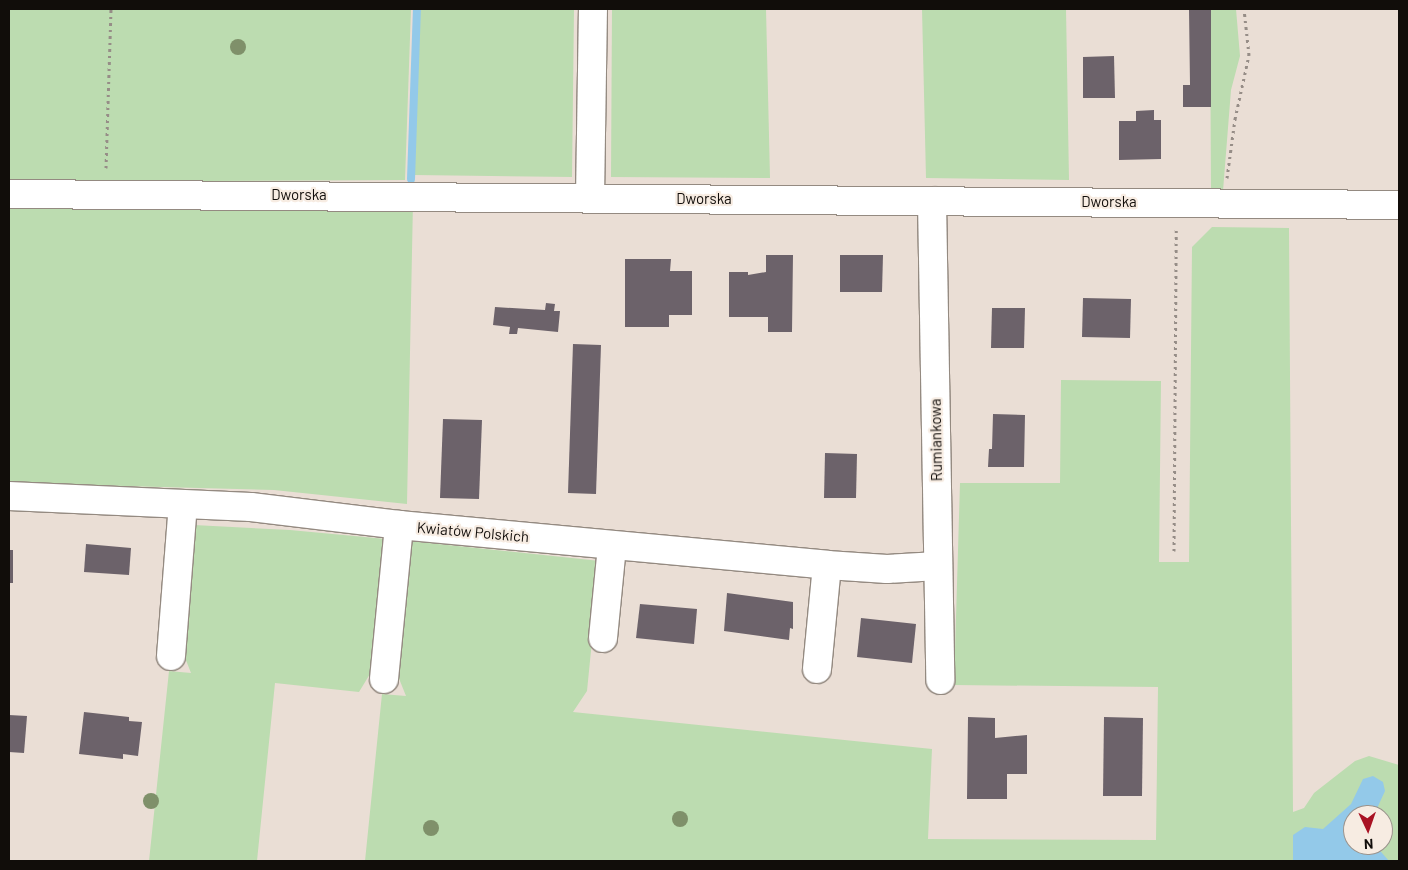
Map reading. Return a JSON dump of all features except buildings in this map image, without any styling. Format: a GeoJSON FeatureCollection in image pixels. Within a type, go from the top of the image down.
{"type":"FeatureCollection","features":[{"type":"Feature","properties":{"kind":"street"},"geometry":{"type":"LineString","coordinates":[[590,198],[593,9]]}},
{"type":"Feature","properties":{"kind":"street","name":"Dworska"},"geometry":{"type":"LineString","coordinates":[[9,194],[1399,205]]}},
{"type":"Feature","properties":{"kind":"street","name":"Rumiankowa"},"geometry":{"type":"LineString","coordinates":[[932,201],[940,680]]}},
{"type":"Feature","properties":{"kind":"street","name":"Kwiatów Polskich"},"geometry":{"type":"LineString","coordinates":[[9,496],[250,507],[399,525],[826,565],[887,569],[938,566]]}},
{"type":"Feature","properties":{"kind":"street"},"geometry":{"type":"LineString","coordinates":[[171,656],[184,505]]}},
{"type":"Feature","properties":{"kind":"street"},"geometry":{"type":"LineString","coordinates":[[384,680],[399,525]]}},
{"type":"Feature","properties":{"kind":"street"},"geometry":{"type":"LineString","coordinates":[[603,638],[612,546]]}},
{"type":"Feature","properties":{"kind":"street"},"geometry":{"type":"LineString","coordinates":[[817,669],[826,565]]}},
{"type":"Feature","properties":{"kind":"path"},"geometry":{"type":"LineString","coordinates":[[105,194],[111,9]]}},
{"type":"Feature","properties":{"kind":"path"},"geometry":{"type":"LineString","coordinates":[[1227,203],[1227,164],[1250,55],[1244,9]]}},
{"type":"Feature","properties":{"kind":"path"},"geometry":{"type":"LineString","coordinates":[[1174,551],[1176,202]]}},
{"type":"Feature","properties":{"kind":"green space"},"geometry":{"type":"Polygon","coordinates":[[[9,9],[411,9],[405,180],[9,182],[9,9]]]}},
{"type":"Feature","properties":{"kind":"green space"},"geometry":{"type":"Polygon","coordinates":[[[420,9],[574,9],[572,177],[414,175],[420,9]]]}},
{"type":"Feature","properties":{"kind":"green space"},"geometry":{"type":"Polygon","coordinates":[[[612,9],[766,9],[770,178],[611,177],[612,9]]]}},
{"type":"Feature","properties":{"kind":"green space"},"geometry":{"type":"Polygon","coordinates":[[[922,9],[1066,9],[1069,180],[926,178],[922,9]]]}},
{"type":"Feature","properties":{"kind":"green space"},"geometry":{"type":"Polygon","coordinates":[[[1210,9],[1236,9],[1240,56],[1231,90],[1223,191],[1211,191],[1210,9]]]}},
{"type":"Feature","properties":{"kind":"green space"},"geometry":{"type":"Polygon","coordinates":[[[9,202],[413,202],[407,504],[274,490],[9,483],[9,202]]]}},
{"type":"Feature","properties":{"kind":"green space"},"geometry":{"type":"Polygon","coordinates":[[[1212,227],[1289,228],[1293,812],[1304,808],[1314,793],[1355,761],[1369,756],[1399,765],[1399,861],[365,861],[382,694],[406,696],[396,671],[409,541],[600,561],[587,691],[573,712],[932,749],[928,839],[1156,840],[1158,687],[954,685],[960,483],[1060,483],[1061,380],[1161,381],[1159,562],[1189,562],[1192,247],[1212,227]]]}},
{"type":"Feature","properties":{"kind":"green space"},"geometry":{"type":"Polygon","coordinates":[[[194,525],[290,530],[386,539],[373,669],[359,692],[275,683],[257,861],[149,861],[169,671],[191,673],[182,650],[194,525]]]}},
{"type":"Feature","properties":{"kind":"water"},"geometry":{"type":"Polygon","coordinates":[[[1373,776],[1383,782],[1385,791],[1379,805],[1350,805],[1363,779],[1373,776]]]}},
{"type":"Feature","properties":{"kind":"water"},"geometry":{"type":"Polygon","coordinates":[[[1343,811],[1343,855],[1384,855],[1389,861],[1293,861],[1293,835],[1305,827],[1323,829],[1343,811]]]}},
{"type":"Feature","properties":{"kind":"waterway"},"geometry":{"type":"LineString","coordinates":[[411,179],[417,9]]}}]}
